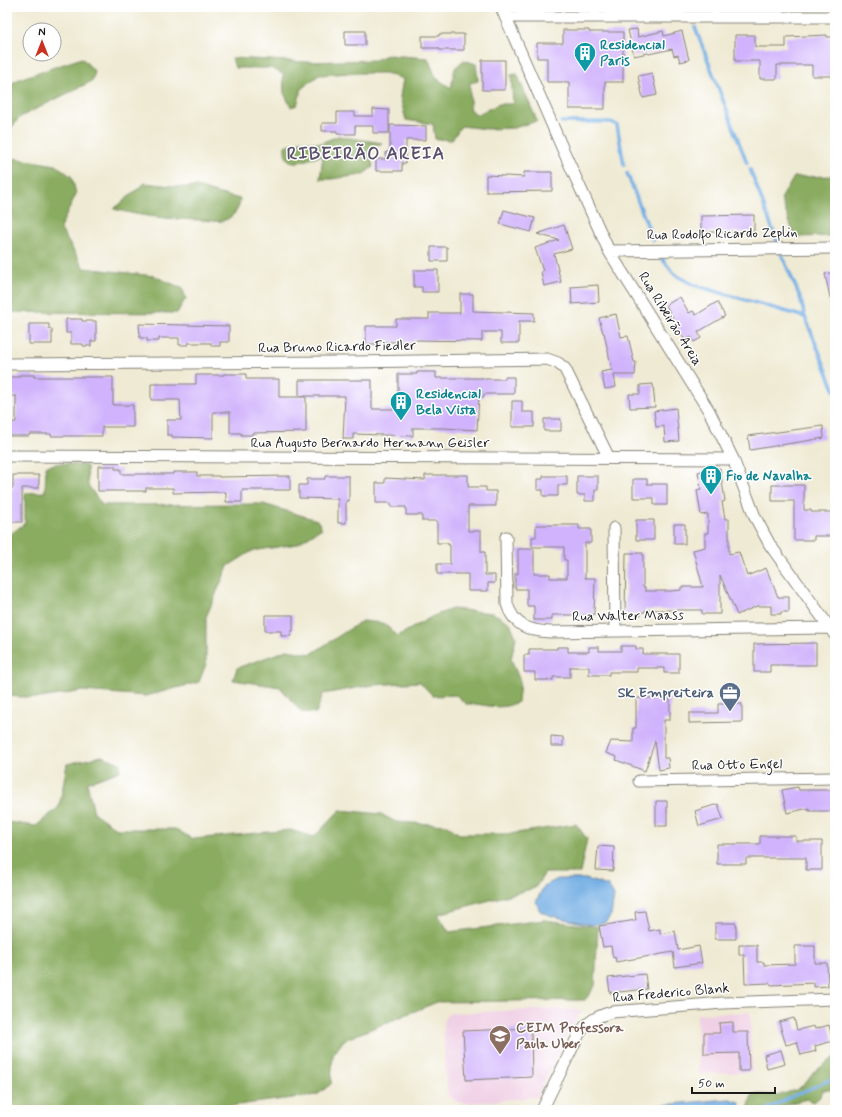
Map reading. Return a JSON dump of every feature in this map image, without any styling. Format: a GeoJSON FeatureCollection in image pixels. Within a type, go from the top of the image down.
{"type":"FeatureCollection","features":[{"type":"Feature","properties":{"kind":"street"},"geometry":{"type":"LineString","coordinates":[[503,12],[835,17]]}},
{"type":"Feature","properties":{"kind":"street","name":"Rua Ribeirão Areia"},"geometry":{"type":"LineString","coordinates":[[503,12],[609,251],[709,411],[732,459],[755,517],[766,538],[778,557],[833,631]]}},
{"type":"Feature","properties":{"kind":"street","name":"Rua Rodolfo Ricardo Zeplin"},"geometry":{"type":"LineString","coordinates":[[609,251],[835,248]]}},
{"type":"Feature","properties":{"kind":"street","name":"Rua Bruno Ricardo Fiedler"},"geometry":{"type":"LineString","coordinates":[[7,364],[548,359],[558,363],[565,369],[609,458]]}},
{"type":"Feature","properties":{"kind":"street","name":"Rua Augusto Bernardo Hermann Geisler"},"geometry":{"type":"LineString","coordinates":[[7,456],[732,459]]}},
{"type":"Feature","properties":{"kind":"street"},"geometry":{"type":"LineString","coordinates":[[614,528],[615,631]]}},
{"type":"Feature","properties":{"kind":"street","name":"Rua Walter Maass"},"geometry":{"type":"LineString","coordinates":[[506,537],[508,604],[510,612],[522,625],[530,630],[550,632],[833,631]]}},
{"type":"Feature","properties":{"kind":"street","name":"Rua Otto Engel"},"geometry":{"type":"LineString","coordinates":[[639,781],[835,778]]}},
{"type":"Feature","properties":{"kind":"street","name":"Rua Frederico Blank"},"geometry":{"type":"LineString","coordinates":[[542,1110],[584,1026],[591,1020],[602,1015],[612,1012],[723,1003],[835,999]]}},
{"type":"Feature","properties":{"kind":"shaded area","name":"CEIM Professora Paula Uber"},"geometry":{"type":"Polygon","coordinates":[[[557,1009],[583,1010],[569,1030],[537,1097],[469,1103],[458,1102],[448,1096],[443,1023],[446,1016],[450,1013],[557,1009]]]}},
{"type":"Feature","properties":{"kind":"shaded area"},"geometry":{"type":"Polygon","coordinates":[[[750,1012],[752,1072],[699,1074],[697,1014],[750,1012]]]}},
{"type":"Feature","properties":{"kind":"green space"},"geometry":{"type":"Polygon","coordinates":[[[387,55],[428,58],[436,78],[451,88],[455,68],[464,60],[476,64],[478,81],[470,83],[470,108],[476,115],[499,104],[513,104],[511,75],[517,74],[537,121],[514,128],[487,129],[461,126],[452,140],[435,139],[433,124],[406,120],[400,97],[403,79],[385,73],[319,75],[302,88],[297,105],[291,107],[284,93],[283,74],[271,68],[235,68],[232,58],[307,62],[375,60],[387,55]]]}},
{"type":"Feature","properties":{"kind":"green space"},"geometry":{"type":"Polygon","coordinates":[[[82,58],[95,72],[92,81],[20,117],[7,133],[7,86],[19,79],[82,58]]]}},
{"type":"Feature","properties":{"kind":"green space"},"geometry":{"type":"Polygon","coordinates":[[[338,136],[382,143],[370,149],[373,167],[362,175],[320,179],[323,156],[298,162],[288,160],[285,146],[300,141],[321,143],[338,136]]]}},
{"type":"Feature","properties":{"kind":"green space"},"geometry":{"type":"Polygon","coordinates":[[[7,157],[56,165],[72,177],[76,194],[60,228],[84,268],[154,276],[182,288],[186,298],[177,313],[7,312],[7,157]]]}},
{"type":"Feature","properties":{"kind":"green space"},"geometry":{"type":"Polygon","coordinates":[[[835,176],[835,236],[795,237],[781,199],[794,177],[835,176]]]}},
{"type":"Feature","properties":{"kind":"green space"},"geometry":{"type":"Polygon","coordinates":[[[145,183],[180,187],[197,187],[240,199],[240,203],[233,215],[222,221],[157,217],[114,209],[145,183]]]}},
{"type":"Feature","properties":{"kind":"green space"},"geometry":{"type":"Polygon","coordinates":[[[61,463],[87,466],[88,485],[102,505],[263,504],[317,520],[322,528],[297,544],[252,551],[228,566],[206,617],[206,664],[199,682],[146,696],[83,691],[40,698],[7,696],[7,537],[25,523],[25,493],[45,492],[46,466],[61,463]]]}},
{"type":"Feature","properties":{"kind":"green space"},"geometry":{"type":"Polygon","coordinates":[[[452,609],[493,613],[510,623],[516,637],[511,659],[520,681],[518,702],[511,705],[498,707],[466,704],[456,695],[433,696],[420,682],[373,685],[323,694],[316,713],[301,712],[280,687],[233,680],[237,668],[287,650],[311,654],[362,621],[383,623],[398,636],[433,616],[452,609]]]}},
{"type":"Feature","properties":{"kind":"green space"},"geometry":{"type":"Polygon","coordinates":[[[102,756],[120,763],[120,771],[87,783],[94,813],[117,829],[175,829],[193,839],[290,830],[314,837],[340,810],[381,814],[396,822],[447,825],[459,834],[510,834],[576,824],[587,839],[580,873],[545,873],[535,888],[438,914],[449,932],[544,920],[598,927],[595,986],[585,1000],[437,1002],[344,1040],[333,1055],[331,1084],[317,1095],[198,1110],[7,1110],[7,822],[36,826],[59,807],[67,764],[102,756]]]}},
{"type":"Feature","properties":{"kind":"green space"},"geometry":{"type":"Polygon","coordinates":[[[835,1057],[835,1090],[823,1090],[821,1096],[814,1102],[807,1099],[791,1103],[779,1110],[748,1110],[752,1094],[779,1095],[796,1090],[805,1084],[814,1072],[835,1057]]]}},
{"type":"Feature","properties":{"kind":"water"},"geometry":{"type":"Polygon","coordinates":[[[558,879],[586,879],[608,886],[614,896],[611,915],[605,923],[591,925],[552,916],[540,911],[536,902],[544,886],[558,879]]]}},
{"type":"Feature","properties":{"kind":"water"},"geometry":{"type":"Polygon","coordinates":[[[730,1099],[740,1102],[739,1110],[644,1110],[647,1106],[730,1099]]]}},
{"type":"Feature","properties":{"kind":"building"},"geometry":{"type":"Polygon","coordinates":[[[637,29],[638,37],[663,31],[664,36],[682,31],[689,60],[680,62],[678,55],[674,56],[672,49],[634,56],[628,30],[637,29]]]}},
{"type":"Feature","properties":{"kind":"building"},"geometry":{"type":"Polygon","coordinates":[[[563,30],[623,32],[623,82],[605,82],[605,109],[569,109],[569,82],[547,82],[547,58],[537,58],[537,43],[563,43],[563,30]]]}},
{"type":"Feature","properties":{"kind":"building"},"geometry":{"type":"Polygon","coordinates":[[[345,31],[365,31],[365,45],[345,45],[345,31]]]}},
{"type":"Feature","properties":{"kind":"building"},"geometry":{"type":"Polygon","coordinates":[[[439,34],[464,34],[464,50],[422,48],[422,36],[439,36],[439,34]]]}},
{"type":"Feature","properties":{"kind":"building"},"geometry":{"type":"Polygon","coordinates":[[[735,35],[755,35],[755,47],[786,47],[786,37],[827,35],[827,37],[835,37],[835,76],[812,76],[812,65],[777,65],[777,79],[760,79],[760,61],[735,61],[735,35]]]}},
{"type":"Feature","properties":{"kind":"building"},"geometry":{"type":"Polygon","coordinates":[[[482,60],[505,60],[505,90],[482,90],[482,60]]]}},
{"type":"Feature","properties":{"kind":"building"},"geometry":{"type":"Polygon","coordinates":[[[652,73],[657,95],[643,98],[638,76],[652,73]]]}},
{"type":"Feature","properties":{"kind":"building"},"geometry":{"type":"Polygon","coordinates":[[[373,109],[389,110],[389,133],[373,133],[373,126],[355,126],[355,134],[337,134],[337,131],[322,131],[322,123],[337,123],[337,112],[355,112],[355,116],[373,116],[373,109]]]}},
{"type":"Feature","properties":{"kind":"building"},"geometry":{"type":"Polygon","coordinates":[[[390,125],[426,126],[426,140],[406,140],[406,163],[402,163],[402,171],[376,171],[376,159],[386,159],[386,152],[390,152],[390,125]]]}},
{"type":"Feature","properties":{"kind":"building"},"geometry":{"type":"Polygon","coordinates":[[[524,172],[552,172],[552,191],[486,192],[486,175],[524,177],[524,172]]]}},
{"type":"Feature","properties":{"kind":"building"},"geometry":{"type":"Polygon","coordinates":[[[504,210],[535,218],[531,232],[500,224],[504,210]]]}},
{"type":"Feature","properties":{"kind":"building"},"geometry":{"type":"Polygon","coordinates":[[[754,215],[754,232],[701,232],[701,216],[754,215]]]}},
{"type":"Feature","properties":{"kind":"building"},"geometry":{"type":"Polygon","coordinates":[[[564,225],[572,249],[554,254],[561,282],[544,286],[541,272],[543,271],[535,248],[559,240],[537,234],[564,225]]]}},
{"type":"Feature","properties":{"kind":"building"},"geometry":{"type":"Polygon","coordinates":[[[431,247],[447,247],[447,261],[431,261],[431,247]]]}},
{"type":"Feature","properties":{"kind":"building"},"geometry":{"type":"Polygon","coordinates":[[[414,270],[438,270],[438,292],[422,292],[422,287],[414,287],[414,270]]]}},
{"type":"Feature","properties":{"kind":"building"},"geometry":{"type":"Polygon","coordinates":[[[835,272],[835,301],[831,302],[825,274],[835,272]]]}},
{"type":"Feature","properties":{"kind":"building"},"geometry":{"type":"Polygon","coordinates":[[[598,285],[599,302],[572,304],[571,287],[598,285]]]}},
{"type":"Feature","properties":{"kind":"building"},"geometry":{"type":"Polygon","coordinates":[[[460,294],[473,294],[473,311],[534,313],[534,321],[519,321],[519,343],[501,343],[501,332],[482,332],[482,341],[413,340],[413,342],[379,342],[379,344],[366,344],[366,326],[396,326],[396,319],[429,319],[429,313],[460,313],[460,294]]]}},
{"type":"Feature","properties":{"kind":"building"},"geometry":{"type":"Polygon","coordinates":[[[680,297],[689,313],[693,311],[696,315],[717,302],[725,316],[698,332],[701,338],[694,342],[691,337],[685,341],[666,305],[680,297]]]}},
{"type":"Feature","properties":{"kind":"building"},"geometry":{"type":"Polygon","coordinates":[[[616,314],[621,337],[628,336],[634,362],[636,362],[635,375],[614,375],[616,387],[605,389],[601,372],[612,370],[604,333],[599,318],[616,314]]]}},
{"type":"Feature","properties":{"kind":"building"},"geometry":{"type":"Polygon","coordinates":[[[66,319],[96,321],[96,341],[91,341],[91,346],[71,344],[71,333],[66,333],[66,319]]]}},
{"type":"Feature","properties":{"kind":"building"},"geometry":{"type":"Polygon","coordinates":[[[29,324],[49,324],[49,329],[52,329],[52,344],[29,344],[29,324]]]}},
{"type":"Feature","properties":{"kind":"building"},"geometry":{"type":"Polygon","coordinates":[[[139,324],[229,326],[229,342],[220,342],[220,346],[211,346],[211,343],[188,343],[188,345],[179,345],[179,338],[159,338],[159,341],[147,341],[147,338],[140,338],[139,324]]]}},
{"type":"Feature","properties":{"kind":"building"},"geometry":{"type":"Polygon","coordinates":[[[417,372],[436,372],[436,378],[505,379],[505,377],[514,377],[514,394],[484,394],[484,397],[479,397],[477,430],[413,428],[413,436],[353,434],[353,439],[343,439],[345,396],[299,396],[299,380],[372,380],[372,409],[398,409],[398,374],[417,374],[417,372]]]}},
{"type":"Feature","properties":{"kind":"building"},"geometry":{"type":"Polygon","coordinates":[[[246,374],[246,379],[279,379],[279,397],[306,397],[306,432],[252,433],[252,435],[230,433],[230,412],[213,412],[213,438],[172,437],[172,435],[167,435],[167,420],[181,420],[180,400],[151,400],[151,384],[196,384],[196,375],[246,374]]]}},
{"type":"Feature","properties":{"kind":"building"},"geometry":{"type":"Polygon","coordinates":[[[19,375],[34,375],[34,377],[113,377],[113,405],[133,405],[133,427],[102,427],[102,436],[51,436],[51,434],[29,434],[29,436],[9,436],[9,422],[16,422],[16,396],[7,396],[7,377],[19,377],[19,375]]]}},
{"type":"Feature","properties":{"kind":"building"},"geometry":{"type":"Polygon","coordinates":[[[653,384],[655,407],[630,408],[629,394],[640,394],[640,385],[653,384]]]}},
{"type":"Feature","properties":{"kind":"building"},"geometry":{"type":"Polygon","coordinates":[[[512,401],[522,401],[522,412],[534,412],[534,427],[512,427],[512,401]]]}},
{"type":"Feature","properties":{"kind":"building"},"geometry":{"type":"Polygon","coordinates":[[[676,408],[679,441],[665,442],[664,426],[656,427],[654,411],[676,408]]]}},
{"type":"Feature","properties":{"kind":"building"},"geometry":{"type":"Polygon","coordinates":[[[544,419],[561,419],[561,431],[544,431],[544,419]]]}},
{"type":"Feature","properties":{"kind":"building"},"geometry":{"type":"Polygon","coordinates":[[[823,426],[824,438],[750,450],[748,436],[823,426]]]}},
{"type":"Feature","properties":{"kind":"building"},"geometry":{"type":"Polygon","coordinates":[[[98,466],[115,466],[115,469],[121,469],[121,474],[173,474],[173,472],[197,472],[197,476],[219,477],[290,476],[290,490],[242,490],[242,502],[226,502],[226,492],[173,493],[173,488],[146,488],[146,491],[98,491],[98,466]]]}},
{"type":"Feature","properties":{"kind":"building"},"geometry":{"type":"Polygon","coordinates":[[[720,468],[725,501],[722,502],[725,519],[729,519],[729,554],[739,552],[747,576],[766,568],[778,597],[789,597],[789,612],[771,614],[771,606],[757,606],[737,615],[720,575],[720,614],[702,614],[702,610],[645,610],[645,612],[641,612],[641,615],[625,615],[626,553],[643,553],[643,587],[645,587],[645,591],[671,591],[681,590],[681,587],[703,587],[693,550],[705,547],[705,533],[708,533],[708,514],[701,515],[697,490],[701,489],[698,472],[720,468]]]}},
{"type":"Feature","properties":{"kind":"building"},"geometry":{"type":"Polygon","coordinates":[[[13,475],[39,475],[39,488],[22,488],[22,522],[7,522],[7,488],[13,488],[13,475]]]}},
{"type":"Feature","properties":{"kind":"building"},"geometry":{"type":"Polygon","coordinates":[[[425,475],[468,475],[468,487],[486,487],[486,491],[496,491],[496,506],[468,506],[468,531],[481,531],[481,552],[485,552],[485,575],[495,575],[495,583],[488,583],[488,591],[468,591],[468,574],[437,574],[437,564],[450,564],[450,545],[448,545],[448,543],[437,543],[437,521],[422,521],[422,515],[406,515],[406,507],[391,507],[391,503],[376,503],[376,483],[385,483],[385,478],[425,480],[425,475]]]}},
{"type":"Feature","properties":{"kind":"building"},"geometry":{"type":"Polygon","coordinates":[[[325,476],[349,476],[349,501],[346,501],[346,523],[338,523],[338,499],[299,498],[299,485],[307,485],[307,479],[325,479],[325,476]]]}},
{"type":"Feature","properties":{"kind":"building"},"geometry":{"type":"Polygon","coordinates":[[[543,476],[567,476],[567,485],[558,485],[558,496],[543,496],[543,490],[537,490],[537,479],[543,479],[543,476]]]}},
{"type":"Feature","properties":{"kind":"building"},"geometry":{"type":"Polygon","coordinates":[[[577,476],[598,476],[598,490],[595,490],[595,501],[585,501],[585,495],[577,495],[577,476]]]}},
{"type":"Feature","properties":{"kind":"building"},"geometry":{"type":"Polygon","coordinates":[[[633,479],[647,479],[647,484],[667,484],[667,505],[654,505],[654,498],[633,498],[633,479]]]}},
{"type":"Feature","properties":{"kind":"building"},"geometry":{"type":"Polygon","coordinates":[[[772,485],[804,485],[804,510],[811,510],[811,512],[835,512],[835,536],[814,536],[814,540],[794,540],[794,501],[772,501],[772,485]]]}},
{"type":"Feature","properties":{"kind":"building"},"geometry":{"type":"Polygon","coordinates":[[[636,520],[654,520],[654,540],[636,540],[636,520]]]}},
{"type":"Feature","properties":{"kind":"building"},"geometry":{"type":"Polygon","coordinates":[[[674,524],[685,524],[685,544],[674,544],[674,524]]]}},
{"type":"Feature","properties":{"kind":"building"},"geometry":{"type":"Polygon","coordinates":[[[536,525],[579,525],[579,529],[591,529],[591,543],[585,543],[585,578],[595,578],[594,615],[552,615],[552,620],[534,620],[534,606],[527,606],[527,589],[515,589],[515,574],[518,574],[518,549],[534,549],[534,574],[550,574],[550,578],[567,578],[567,560],[564,560],[564,547],[532,547],[532,537],[536,537],[536,525]]]}},
{"type":"Feature","properties":{"kind":"building"},"geometry":{"type":"Polygon","coordinates":[[[265,615],[293,615],[293,631],[291,631],[291,636],[281,636],[281,631],[265,631],[265,615]]]}},
{"type":"Feature","properties":{"kind":"building"},"geometry":{"type":"Polygon","coordinates":[[[816,643],[816,665],[770,665],[770,672],[754,672],[754,644],[816,643]]]}},
{"type":"Feature","properties":{"kind":"building"},"geometry":{"type":"Polygon","coordinates":[[[621,646],[636,646],[636,649],[643,649],[643,654],[679,654],[679,673],[664,673],[664,668],[637,668],[637,672],[609,672],[609,675],[589,675],[589,667],[570,667],[570,677],[553,677],[553,680],[535,680],[535,672],[524,672],[524,655],[529,655],[529,649],[557,649],[557,647],[568,647],[568,652],[589,652],[589,647],[599,647],[599,651],[621,651],[621,646]]]}},
{"type":"Feature","properties":{"kind":"building"},"geometry":{"type":"Polygon","coordinates":[[[636,698],[670,698],[670,720],[664,720],[664,758],[668,758],[669,768],[659,770],[655,741],[645,771],[616,760],[617,757],[606,753],[611,741],[633,742],[633,728],[636,728],[636,698]]]}},
{"type":"Feature","properties":{"kind":"building","name":"SK Empreiteira"},"geometry":{"type":"Polygon","coordinates":[[[718,704],[742,704],[742,722],[689,723],[689,713],[718,713],[718,704]]]}},
{"type":"Feature","properties":{"kind":"building"},"geometry":{"type":"Polygon","coordinates":[[[551,736],[563,737],[563,746],[551,746],[551,736]]]}},
{"type":"Feature","properties":{"kind":"building"},"geometry":{"type":"Polygon","coordinates":[[[798,787],[799,790],[835,790],[835,811],[809,811],[809,808],[787,813],[782,790],[798,787]]]}},
{"type":"Feature","properties":{"kind":"building"},"geometry":{"type":"Polygon","coordinates":[[[656,801],[667,801],[667,826],[656,826],[656,801]]]}},
{"type":"Feature","properties":{"kind":"building"},"geometry":{"type":"Polygon","coordinates":[[[718,804],[723,819],[699,826],[695,811],[718,804]]]}},
{"type":"Feature","properties":{"kind":"building"},"geometry":{"type":"Polygon","coordinates":[[[760,836],[796,836],[796,841],[822,841],[822,870],[806,870],[806,858],[746,858],[746,864],[717,864],[717,844],[760,844],[760,836]]]}},
{"type":"Feature","properties":{"kind":"building"},"geometry":{"type":"Polygon","coordinates":[[[598,846],[614,847],[613,871],[596,870],[598,846]]]}},
{"type":"Feature","properties":{"kind":"building"},"geometry":{"type":"Polygon","coordinates":[[[645,911],[649,931],[660,929],[660,934],[675,931],[678,950],[699,946],[702,963],[675,967],[673,952],[616,962],[615,957],[613,958],[611,946],[603,947],[599,926],[636,920],[635,912],[645,911]]]}},
{"type":"Feature","properties":{"kind":"building"},"geometry":{"type":"Polygon","coordinates":[[[715,923],[736,923],[736,939],[715,939],[715,923]]]}},
{"type":"Feature","properties":{"kind":"building"},"geometry":{"type":"Polygon","coordinates":[[[739,945],[757,945],[757,962],[764,962],[764,965],[795,964],[795,946],[815,946],[815,963],[827,963],[828,986],[814,987],[814,983],[771,985],[770,983],[745,984],[744,955],[739,955],[739,945]]]}},
{"type":"Feature","properties":{"kind":"building"},"geometry":{"type":"Polygon","coordinates":[[[645,974],[647,989],[610,993],[608,978],[645,974]]]}},
{"type":"Feature","properties":{"kind":"building"},"geometry":{"type":"Polygon","coordinates":[[[794,1018],[797,1030],[814,1026],[815,1029],[829,1025],[833,1041],[815,1046],[816,1051],[801,1055],[797,1042],[786,1045],[779,1022],[794,1018]]]}},
{"type":"Feature","properties":{"kind":"building"},"geometry":{"type":"Polygon","coordinates":[[[733,1022],[733,1032],[748,1032],[749,1071],[739,1071],[739,1053],[704,1054],[704,1033],[720,1033],[719,1023],[733,1022]]]}},
{"type":"Feature","properties":{"kind":"building"},"geometry":{"type":"Polygon","coordinates":[[[531,1028],[532,1077],[466,1080],[463,1031],[531,1028]]]}},
{"type":"Feature","properties":{"kind":"building"},"geometry":{"type":"Polygon","coordinates":[[[781,1050],[785,1064],[767,1069],[764,1055],[781,1050]]]}},
{"type":"Feature","properties":{"kind":"waterway"},"geometry":{"type":"LineString","coordinates":[[695,27],[747,163]]}},
{"type":"Feature","properties":{"kind":"waterway"},"geometry":{"type":"LineString","coordinates":[[561,122],[611,122],[617,125],[624,165]]}},
{"type":"Feature","properties":{"kind":"waterway"},"geometry":{"type":"LineString","coordinates":[[750,169],[778,244]]}},
{"type":"Feature","properties":{"kind":"waterway"},"geometry":{"type":"LineString","coordinates":[[627,173],[653,240]]}},
{"type":"Feature","properties":{"kind":"waterway"},"geometry":{"type":"LineString","coordinates":[[781,253],[800,297],[805,317],[835,391]]}},
{"type":"Feature","properties":{"kind":"waterway"},"geometry":{"type":"LineString","coordinates":[[660,256],[674,274],[694,285],[805,317]]}},
{"type":"Feature","properties":{"kind":"waterway"},"geometry":{"type":"LineString","coordinates":[[766,1110],[793,1096],[835,1079]]}},
{"type":"Feature","properties":{"kind":"place","name":"Residencial Paris"},"geometry":{"type":"Point","coordinates":[585,72]}},
{"type":"Feature","properties":{"kind":"place","name":"Residencial Bela Vista"},"geometry":{"type":"Point","coordinates":[401,422]}},
{"type":"Feature","properties":{"kind":"place","name":"Fio de Navalha"},"geometry":{"type":"Point","coordinates":[711,496]}},
{"type":"Feature","properties":{"kind":"place","name":"SK Empreiteira"},"geometry":{"type":"Point","coordinates":[730,712]}},
{"type":"Feature","properties":{"kind":"place","name":"CEIM Professora Paula Uber"},"geometry":{"type":"Point","coordinates":[500,1056]}},
{"type":"Feature","properties":{"kind":"district","name":"RIBEIRÃO AREIA"},"geometry":{"type":"Point","coordinates":[366,154]}}]}
